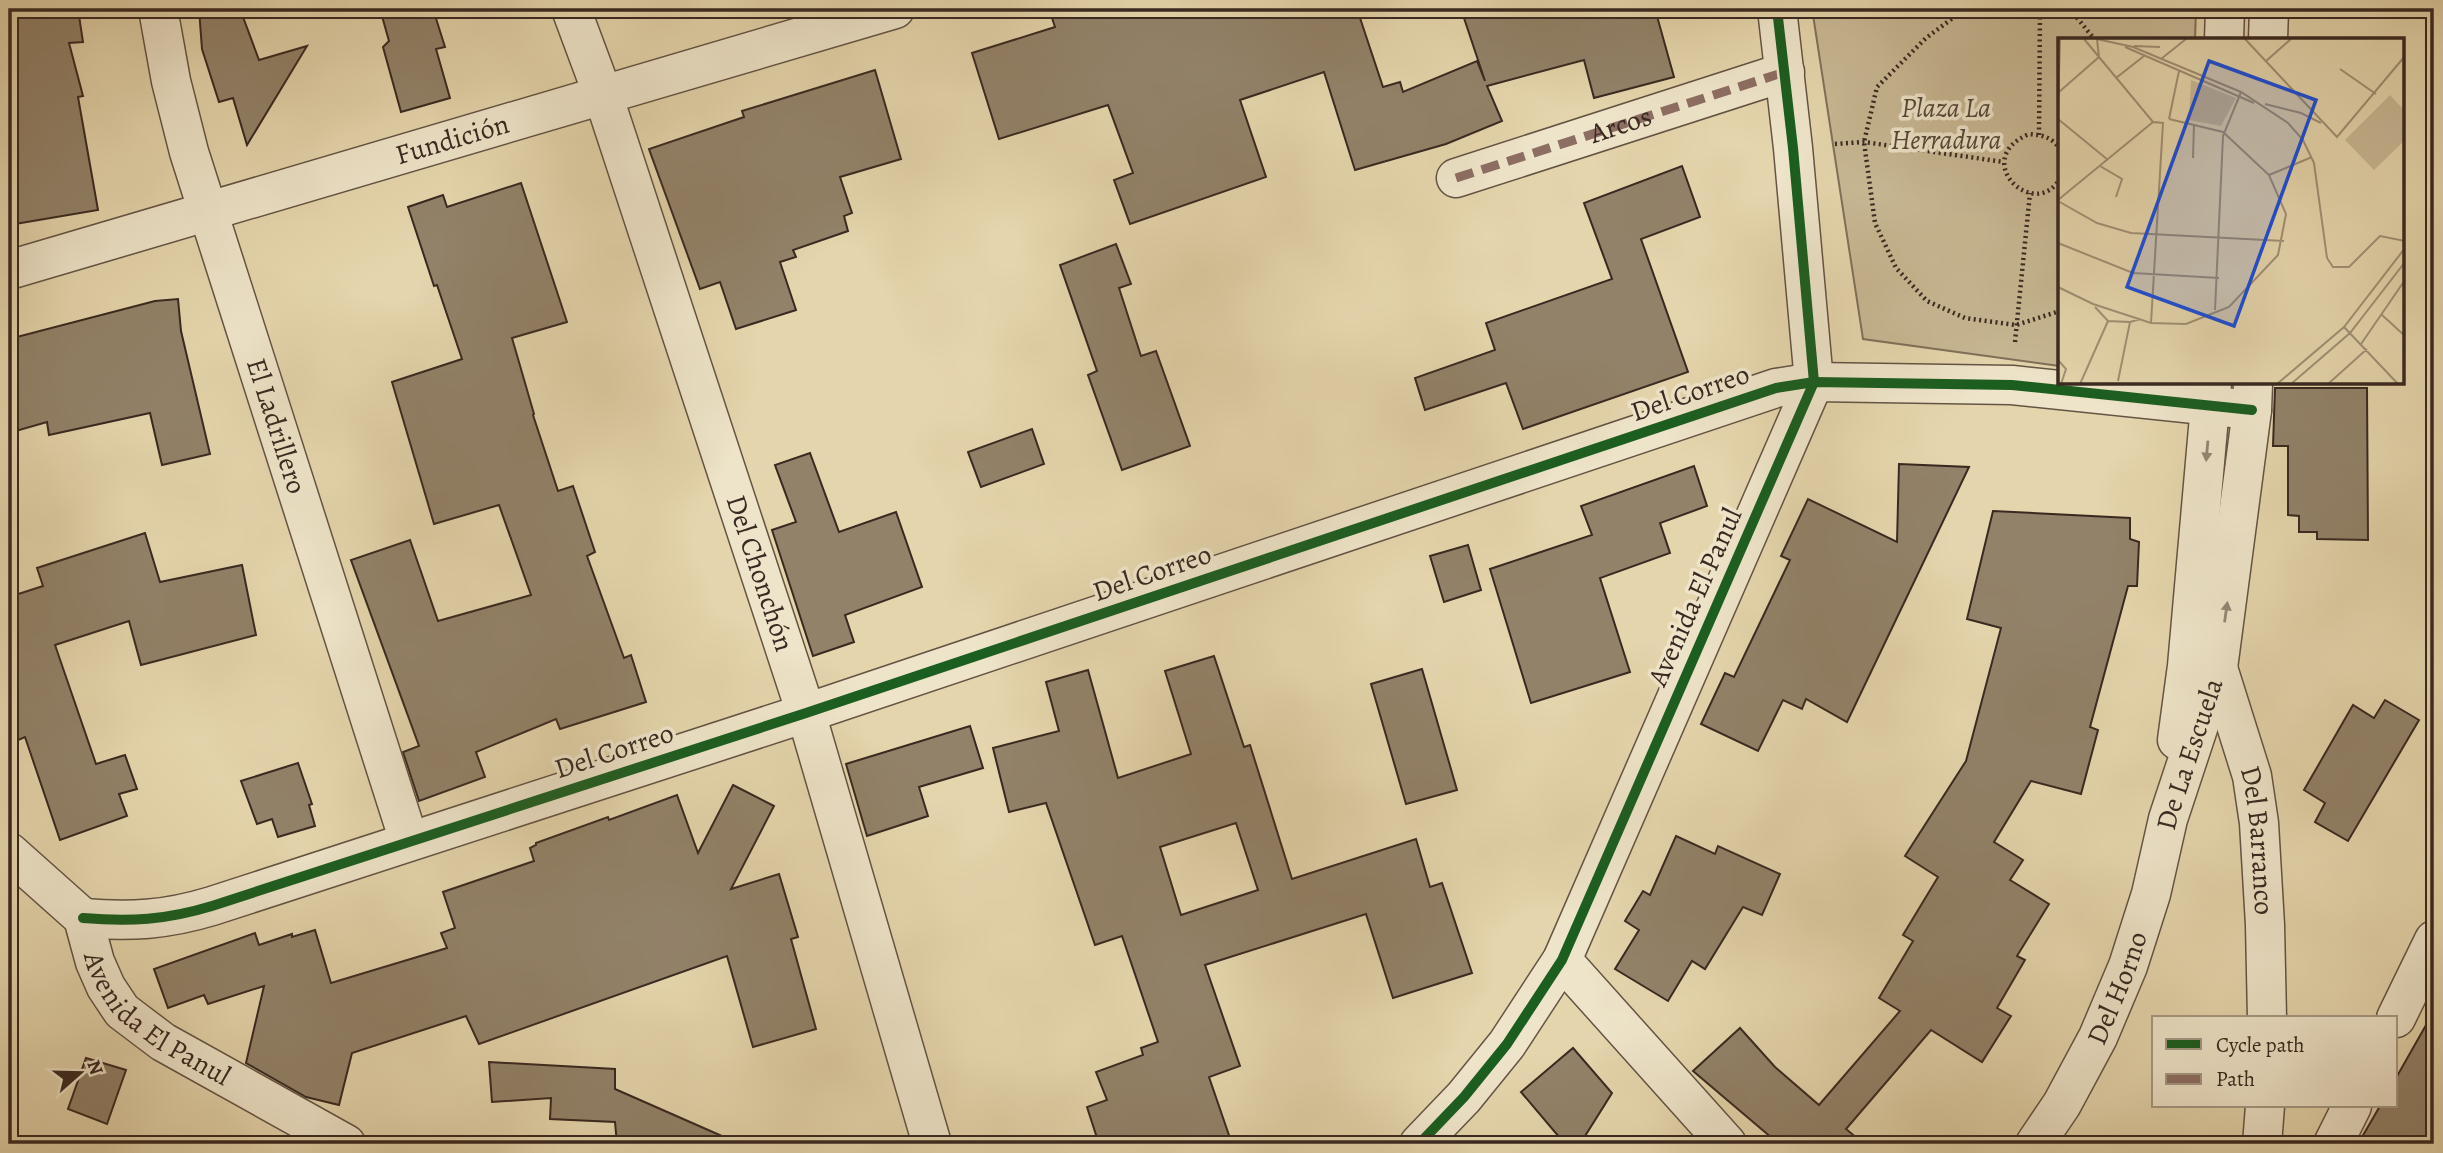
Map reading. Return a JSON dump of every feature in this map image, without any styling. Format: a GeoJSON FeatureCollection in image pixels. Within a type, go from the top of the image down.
{"type":"FeatureCollection","features":[{"type":"Feature","properties":{"kind":"street","name":"El Ladrillero"},"geometry":{"type":"LineString","coordinates":[[158,9],[171,81],[189,152],[410,841]]}},
{"type":"Feature","properties":{"kind":"street","name":"Del Chonchón"},"geometry":{"type":"LineString","coordinates":[[571,9],[603,95],[806,713],[932,1144]]}},
{"type":"Feature","properties":{"kind":"street","name":"Fundición"},"geometry":{"type":"LineString","coordinates":[[9,270],[895,9]]}},
{"type":"Feature","properties":{"kind":"street","name":"Avenida El Panul"},"geometry":{"type":"LineString","coordinates":[[1419,1144],[1464,1097],[1498,1055],[1562,960],[1814,382],[1793,148],[1777,9]]}},
{"type":"Feature","properties":{"kind":"street"},"geometry":{"type":"LineString","coordinates":[[2224,38],[2225,9]]}},
{"type":"Feature","properties":{"kind":"street"},"geometry":{"type":"LineString","coordinates":[[2268,38],[2269,9]]}},
{"type":"Feature","properties":{"kind":"street","name":"Arcos"},"geometry":{"type":"LineString","coordinates":[[1456,178],[1785,72]]}},
{"type":"Feature","properties":{"kind":"street","name":"Del Correo"},"geometry":{"type":"LineString","coordinates":[[83,918],[141,920],[183,915],[806,713],[1776,388],[1814,382],[2012,385],[2253,397]]}},
{"type":"Feature","properties":{"kind":"street","name":"De La Escuela"},"geometry":{"type":"LineString","coordinates":[[2168,819],[2187,666],[2211,394]]}},
{"type":"Feature","properties":{"kind":"street","name":"De La Escuela"},"geometry":{"type":"LineString","coordinates":[[2168,819],[2218,668],[2253,397]]}},
{"type":"Feature","properties":{"kind":"street","name":"Del Barranco"},"geometry":{"type":"LineString","coordinates":[[2218,668],[2252,776],[2259,823],[2267,1016]]}},
{"type":"Feature","properties":{"kind":"street","name":"Del Horno"},"geometry":{"type":"LineString","coordinates":[[2035,1144],[2062,1104],[2098,1037],[2128,966],[2151,894],[2168,819]]}},
{"type":"Feature","properties":{"kind":"street","name":"Avenida El Panul"},"geometry":{"type":"LineString","coordinates":[[9,852],[83,918],[95,962],[106,987],[122,1011],[163,1042],[346,1144]]}},
{"type":"Feature","properties":{"kind":"street"},"geometry":{"type":"LineString","coordinates":[[2397,1016],[2434,940]]}},
{"type":"Feature","properties":{"kind":"street"},"geometry":{"type":"LineString","coordinates":[[1562,960],[1727,1144]]}},
{"type":"Feature","properties":{"kind":"street"},"geometry":{"type":"LineString","coordinates":[[2262,1144],[2265,1108]]}},
{"type":"Feature","properties":{"kind":"street"},"geometry":{"type":"LineString","coordinates":[[2333,1144],[2351,1108]]}},
{"type":"Feature","properties":{"kind":"path"},"geometry":{"type":"LineString","coordinates":[[1965,9],[1926,38],[1877,88],[1864,142],[1875,223],[1896,268],[1927,301],[1965,318],[2016,325],[2058,313]]}},
{"type":"Feature","properties":{"kind":"path"},"geometry":{"type":"LineString","coordinates":[[2039,135],[2040,9]]}},
{"type":"Feature","properties":{"kind":"path"},"geometry":{"type":"LineString","coordinates":[[2070,9],[2093,38]]}},
{"type":"Feature","properties":{"kind":"path"},"geometry":{"type":"LineString","coordinates":[[2058,146],[2048,138],[2029,134],[2011,145],[2004,162],[2010,181],[2017,189],[2030,194],[2050,190],[2058,180]]}},
{"type":"Feature","properties":{"kind":"path"},"geometry":{"type":"LineString","coordinates":[[1793,148],[1864,142],[2004,162]]}},
{"type":"Feature","properties":{"kind":"path"},"geometry":{"type":"LineString","coordinates":[[2012,385],[2030,194]]}},
{"type":"Feature","properties":{"kind":"green space","name":"Plaza La Herradura"},"geometry":{"type":"Polygon","coordinates":[[[1868,9],[2196,9],[2195,38],[2058,38],[2058,366],[1863,339],[1813,15],[1868,9]]]}},
{"type":"Feature","properties":{"kind":"building"},"geometry":{"type":"Polygon","coordinates":[[[9,9],[78,9],[83,42],[69,43],[83,96],[78,97],[98,210],[9,225],[9,9]]]}},
{"type":"Feature","properties":{"kind":"building"},"geometry":{"type":"Polygon","coordinates":[[[199,9],[240,9],[259,60],[307,46],[247,145],[233,98],[219,102],[202,49],[199,9]]]}},
{"type":"Feature","properties":{"kind":"building"},"geometry":{"type":"Polygon","coordinates":[[[380,9],[433,9],[445,47],[436,49],[450,98],[401,112],[383,47],[389,41],[380,9]]]}},
{"type":"Feature","properties":{"kind":"building"},"geometry":{"type":"Polygon","coordinates":[[[1049,9],[1357,9],[1383,87],[1400,82],[1403,92],[1477,61],[1485,81],[1461,9],[1655,9],[1674,77],[1594,98],[1584,60],[1487,86],[1502,121],[1446,144],[1355,170],[1324,72],[1240,100],[1266,177],[1130,224],[1114,180],[1133,173],[1108,105],[999,139],[972,53],[1055,27],[1049,9]]]}},
{"type":"Feature","properties":{"kind":"building"},"geometry":{"type":"Polygon","coordinates":[[[875,70],[901,159],[840,177],[852,213],[844,216],[848,231],[793,250],[796,257],[780,262],[796,310],[736,329],[720,282],[700,289],[649,149],[744,117],[742,111],[875,70]]]}},
{"type":"Feature","properties":{"kind":"building"},"geometry":{"type":"Polygon","coordinates":[[[1682,166],[1700,217],[1641,239],[1688,372],[1523,429],[1506,383],[1425,410],[1415,378],[1495,350],[1486,323],[1612,279],[1584,203],[1682,166]]]}},
{"type":"Feature","properties":{"kind":"building"},"geometry":{"type":"Polygon","coordinates":[[[521,183],[567,322],[512,338],[558,491],[573,486],[595,552],[587,556],[624,658],[631,655],[646,702],[560,729],[556,719],[476,752],[485,777],[419,801],[403,752],[419,746],[351,560],[410,540],[438,621],[531,595],[499,505],[434,524],[392,382],[462,359],[408,207],[443,195],[447,207],[521,183]]]}},
{"type":"Feature","properties":{"kind":"building"},"geometry":{"type":"Polygon","coordinates":[[[1116,244],[1131,284],[1119,288],[1141,356],[1156,351],[1190,446],[1122,470],[1088,375],[1097,371],[1060,265],[1116,244]]]}},
{"type":"Feature","properties":{"kind":"building"},"geometry":{"type":"Polygon","coordinates":[[[178,299],[181,331],[210,454],[162,465],[150,413],[49,435],[47,422],[9,433],[9,339],[155,301],[178,299]]]}},
{"type":"Feature","properties":{"kind":"building"},"geometry":{"type":"Polygon","coordinates":[[[2275,388],[2367,388],[2368,540],[2317,539],[2317,532],[2299,532],[2299,516],[2288,515],[2288,446],[2273,446],[2275,388]]]}},
{"type":"Feature","properties":{"kind":"building"},"geometry":{"type":"Polygon","coordinates":[[[1032,429],[1044,464],[981,487],[968,452],[1032,429]]]}},
{"type":"Feature","properties":{"kind":"building"},"geometry":{"type":"Polygon","coordinates":[[[810,453],[839,532],[896,512],[922,587],[845,615],[854,642],[813,656],[772,530],[796,522],[775,465],[810,453]]]}},
{"type":"Feature","properties":{"kind":"building"},"geometry":{"type":"Polygon","coordinates":[[[1899,464],[1969,467],[1847,722],[1806,699],[1802,709],[1783,700],[1758,751],[1701,724],[1725,673],[1734,677],[1790,560],[1781,556],[1808,499],[1897,542],[1899,464]]]}},
{"type":"Feature","properties":{"kind":"building"},"geometry":{"type":"Polygon","coordinates":[[[1694,466],[1707,506],[1660,523],[1670,553],[1600,578],[1630,672],[1531,703],[1490,569],[1592,535],[1581,506],[1694,466]]]}},
{"type":"Feature","properties":{"kind":"building"},"geometry":{"type":"Polygon","coordinates":[[[1993,511],[2130,518],[2130,539],[2139,542],[2137,586],[2128,586],[2090,727],[2098,730],[2081,794],[2031,781],[1994,842],[2023,860],[2010,880],[2049,904],[2017,956],[2025,960],[1997,1008],[2011,1016],[1982,1062],[1931,1030],[1846,1129],[1864,1144],[1779,1144],[1693,1071],[1740,1028],[1775,1067],[1819,1105],[1900,1011],[1879,998],[1913,941],[1903,935],[1938,877],[1905,856],[1966,761],[2001,628],[1967,619],[1993,511]]]}},
{"type":"Feature","properties":{"kind":"building"},"geometry":{"type":"Polygon","coordinates":[[[145,533],[160,582],[242,565],[256,635],[141,665],[129,621],[55,645],[96,764],[125,755],[137,789],[119,794],[127,816],[60,840],[25,737],[9,744],[9,597],[43,586],[37,568],[145,533]]]}},
{"type":"Feature","properties":{"kind":"building"},"geometry":{"type":"Polygon","coordinates":[[[1468,545],[1481,590],[1444,602],[1430,556],[1468,545]]]}},
{"type":"Feature","properties":{"kind":"building"},"geometry":{"type":"Polygon","coordinates":[[[1214,656],[1244,747],[1250,745],[1292,879],[1416,839],[1430,887],[1442,883],[1472,973],[1393,998],[1366,914],[1205,965],[1240,1066],[1209,1077],[1232,1144],[1099,1144],[1087,1107],[1107,1100],[1096,1072],[1143,1055],[1141,1048],[1158,1042],[1122,936],[1095,945],[1046,803],[1009,812],[993,748],[1059,731],[1046,682],[1088,670],[1118,778],[1191,754],[1165,671],[1214,656]],[[1236,823],[1160,847],[1181,915],[1258,890],[1236,823]]]}},
{"type":"Feature","properties":{"kind":"building"},"geometry":{"type":"Polygon","coordinates":[[[1422,669],[1457,790],[1406,804],[1371,684],[1422,669]]]}},
{"type":"Feature","properties":{"kind":"building"},"geometry":{"type":"Polygon","coordinates":[[[2385,700],[2419,720],[2348,841],[2315,822],[2325,803],[2304,790],[2353,705],[2374,718],[2385,700]]]}},
{"type":"Feature","properties":{"kind":"building"},"geometry":{"type":"Polygon","coordinates":[[[970,726],[983,768],[919,787],[928,816],[867,836],[846,764],[970,726]]]}},
{"type":"Feature","properties":{"kind":"building"},"geometry":{"type":"Polygon","coordinates":[[[298,763],[312,804],[309,805],[315,826],[278,837],[272,819],[257,824],[241,781],[298,763]]]}},
{"type":"Feature","properties":{"kind":"building"},"geometry":{"type":"Polygon","coordinates":[[[733,785],[774,806],[731,889],[779,874],[798,937],[791,939],[816,1029],[753,1047],[727,956],[479,1044],[466,1016],[352,1053],[339,1105],[306,1097],[246,1063],[264,986],[208,1004],[204,995],[168,1008],[154,969],[255,933],[259,945],[315,930],[331,983],[447,948],[441,933],[455,928],[443,892],[534,861],[530,848],[536,843],[677,795],[698,853],[733,785]]]}},
{"type":"Feature","properties":{"kind":"building"},"geometry":{"type":"Polygon","coordinates":[[[1676,836],[1715,854],[1718,846],[1780,874],[1762,915],[1743,907],[1705,969],[1692,961],[1668,1001],[1615,969],[1639,930],[1625,921],[1643,891],[1650,895],[1676,836]]]}},
{"type":"Feature","properties":{"kind":"building"},"geometry":{"type":"Polygon","coordinates":[[[2434,1011],[2434,1144],[2358,1144],[2379,1108],[2398,1108],[2398,1074],[2434,1011]]]}},
{"type":"Feature","properties":{"kind":"building"},"geometry":{"type":"Polygon","coordinates":[[[1573,1048],[1612,1093],[1580,1144],[1565,1144],[1521,1092],[1573,1048]]]}},
{"type":"Feature","properties":{"kind":"building"},"geometry":{"type":"Polygon","coordinates":[[[86,1058],[126,1070],[107,1124],[68,1109],[86,1058]]]}},
{"type":"Feature","properties":{"kind":"building"},"geometry":{"type":"Polygon","coordinates":[[[489,1062],[615,1069],[615,1089],[740,1144],[617,1144],[615,1122],[550,1119],[551,1098],[492,1102],[489,1062]]]}},
{"type":"Feature","properties":{"kind":"marked path"},"geometry":{"type":"LineString","coordinates":[[1456,178],[1785,72]]}},
{"type":"Feature","properties":{"kind":"cycle path"},"geometry":{"type":"LineString","coordinates":[[1419,1144],[1464,1097],[1507,1044],[1562,960],[1814,382],[1793,148],[1777,9]]}},
{"type":"Feature","properties":{"kind":"cycle path"},"geometry":{"type":"LineString","coordinates":[[83,918],[148,919],[212,906],[806,713],[1776,388],[1814,382],[2012,385],[2252,410]]}}]}
